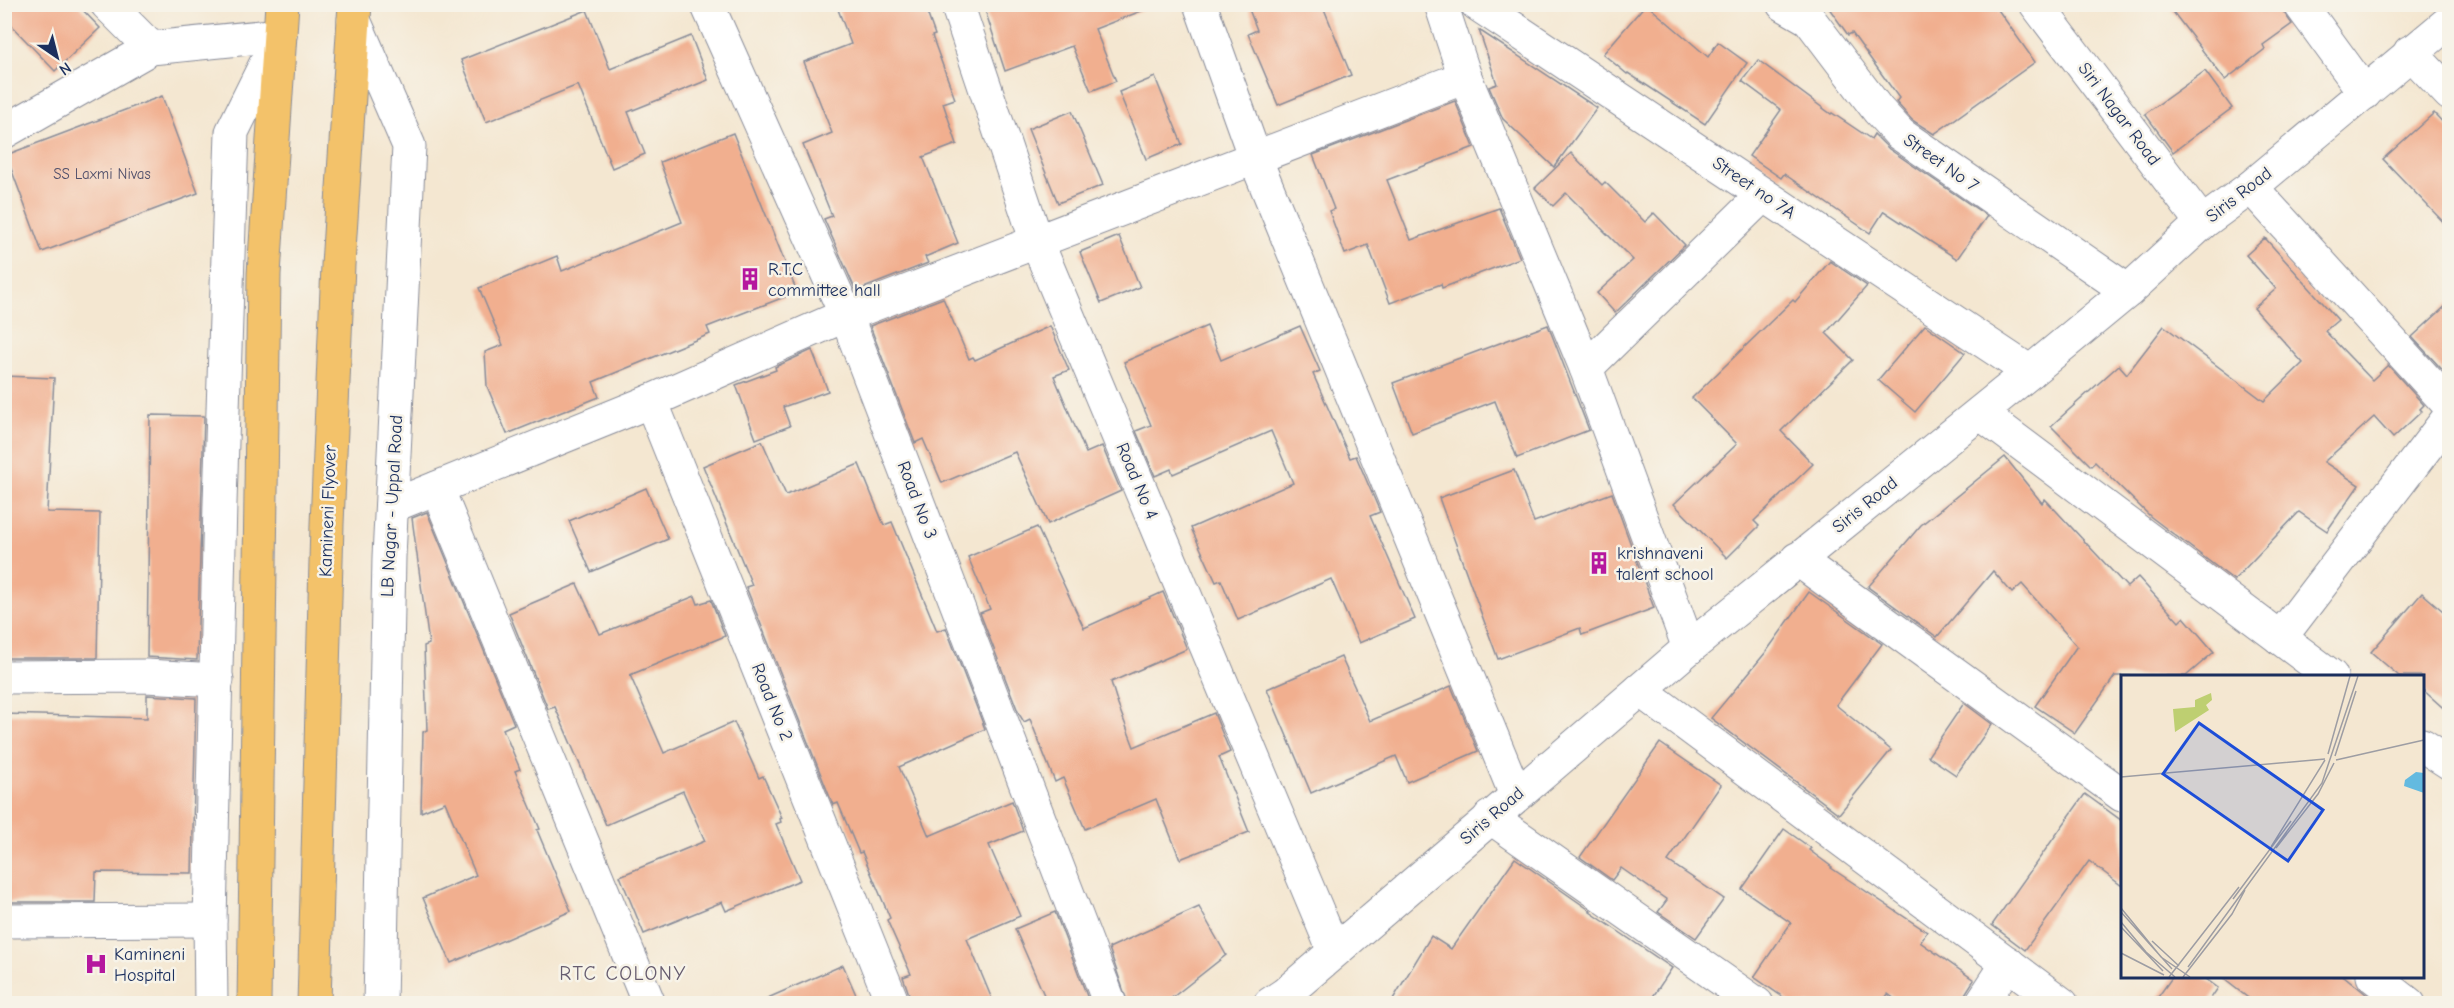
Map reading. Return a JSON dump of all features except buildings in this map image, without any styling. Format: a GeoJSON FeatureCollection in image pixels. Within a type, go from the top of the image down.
{"type":"FeatureCollection","features":[{"type":"Feature","properties":{"kind":"highway","name":"Kamineni Flyover"},"geometry":{"type":"LineString","coordinates":[[314,1004],[327,524],[338,265],[354,12]]}},
{"type":"Feature","properties":{"kind":"highway"},"geometry":{"type":"LineString","coordinates":[[254,1004],[264,274],[281,20]]}},
{"type":"Feature","properties":{"kind":"street"},"geometry":{"type":"LineString","coordinates":[[107,4],[151,48]]}},
{"type":"Feature","properties":{"kind":"street","name":"Road No 3"},"geometry":{"type":"LineString","coordinates":[[707,4],[846,315],[1110,1004]]}},
{"type":"Feature","properties":{"kind":"street","name":"Road No 4"},"geometry":{"type":"LineString","coordinates":[[957,4],[1037,242],[1334,951]]}},
{"type":"Feature","properties":{"kind":"street"},"geometry":{"type":"LineString","coordinates":[[1200,4],[1255,158],[1516,795]]}},
{"type":"Feature","properties":{"kind":"street"},"geometry":{"type":"LineString","coordinates":[[1441,4],[1465,77],[1586,368],[1689,648]]}},
{"type":"Feature","properties":{"kind":"street","name":"Street no 7A"},"geometry":{"type":"LineString","coordinates":[[1478,4],[2030,372]]}},
{"type":"Feature","properties":{"kind":"street","name":"Siri Nagar Road"},"geometry":{"type":"LineString","coordinates":[[2036,4],[2202,223]]}},
{"type":"Feature","properties":{"kind":"street"},"geometry":{"type":"LineString","coordinates":[[2300,4],[2365,93]]}},
{"type":"Feature","properties":{"kind":"street","name":"Street No 7"},"geometry":{"type":"LineString","coordinates":[[1797,9],[1900,134],[2128,291]]}},
{"type":"Feature","properties":{"kind":"street","name":"LB Nagar - Uppal Road"},"geometry":{"type":"LineString","coordinates":[[354,12],[409,146],[389,557],[380,1004]]}},
{"type":"Feature","properties":{"kind":"street"},"geometry":{"type":"LineString","coordinates":[[4,132],[151,48],[281,20]]}},
{"type":"Feature","properties":{"kind":"street"},"geometry":{"type":"LineString","coordinates":[[211,1004],[210,920],[232,132],[281,20]]}},
{"type":"Feature","properties":{"kind":"street","name":"Siris Road"},"geometry":{"type":"LineString","coordinates":[[1284,1001],[1334,951],[1689,648],[2030,372],[2128,291],[2202,223],[2251,187],[2365,93],[2410,52],[2450,21]]}},
{"type":"Feature","properties":{"kind":"street"},"geometry":{"type":"LineString","coordinates":[[2410,52],[2450,94]]}},
{"type":"Feature","properties":{"kind":"street"},"geometry":{"type":"LineString","coordinates":[[393,506],[651,401],[846,315],[1465,77]]}},
{"type":"Feature","properties":{"kind":"street"},"geometry":{"type":"LineString","coordinates":[[2251,187],[2450,406]]}},
{"type":"Feature","properties":{"kind":"street"},"geometry":{"type":"LineString","coordinates":[[1586,368],[1763,195]]}},
{"type":"Feature","properties":{"kind":"street","name":"Road No 2"},"geometry":{"type":"LineString","coordinates":[[651,401],[893,1004]]}},
{"type":"Feature","properties":{"kind":"street"},"geometry":{"type":"LineString","coordinates":[[1980,413],[2330,675]]}},
{"type":"Feature","properties":{"kind":"street"},"geometry":{"type":"LineString","coordinates":[[2280,638],[2450,416]]}},
{"type":"Feature","properties":{"kind":"street"},"geometry":{"type":"LineString","coordinates":[[437,488],[649,1004]]}},
{"type":"Feature","properties":{"kind":"street"},"geometry":{"type":"LineString","coordinates":[[1797,560],[2121,794]]}},
{"type":"Feature","properties":{"kind":"street"},"geometry":{"type":"LineString","coordinates":[[4,676],[146,676],[217,680]]}},
{"type":"Feature","properties":{"kind":"street"},"geometry":{"type":"LineString","coordinates":[[1640,690],[2062,1004]]}},
{"type":"Feature","properties":{"kind":"street"},"geometry":{"type":"LineString","coordinates":[[2424,745],[2450,763]]}},
{"type":"Feature","properties":{"kind":"street"},"geometry":{"type":"LineString","coordinates":[[1490,817],[1757,1004]]}},
{"type":"Feature","properties":{"kind":"street"},"geometry":{"type":"LineString","coordinates":[[4,921],[210,920]]}},
{"type":"Feature","properties":{"kind":"street"},"geometry":{"type":"LineString","coordinates":[[1981,1004],[2008,963]]}},
{"type":"Feature","properties":{"kind":"street"},"geometry":{"type":"LineString","coordinates":[[2376,978],[2409,1004]]}},
{"type":"Feature","properties":{"kind":"place","name":"R.T.C committee hall"},"geometry":{"type":"Point","coordinates":[750,279]}},
{"type":"Feature","properties":{"kind":"place","name":"krishnaveni talent school"},"geometry":{"type":"Point","coordinates":[1599,563]}},
{"type":"Feature","properties":{"kind":"place","name":"Kamineni Hospital"},"geometry":{"type":"Point","coordinates":[96,964]}},
{"type":"Feature","properties":{"kind":"district","name":"RTC COLONY"},"geometry":{"type":"Point","coordinates":[623,973]}}]}
